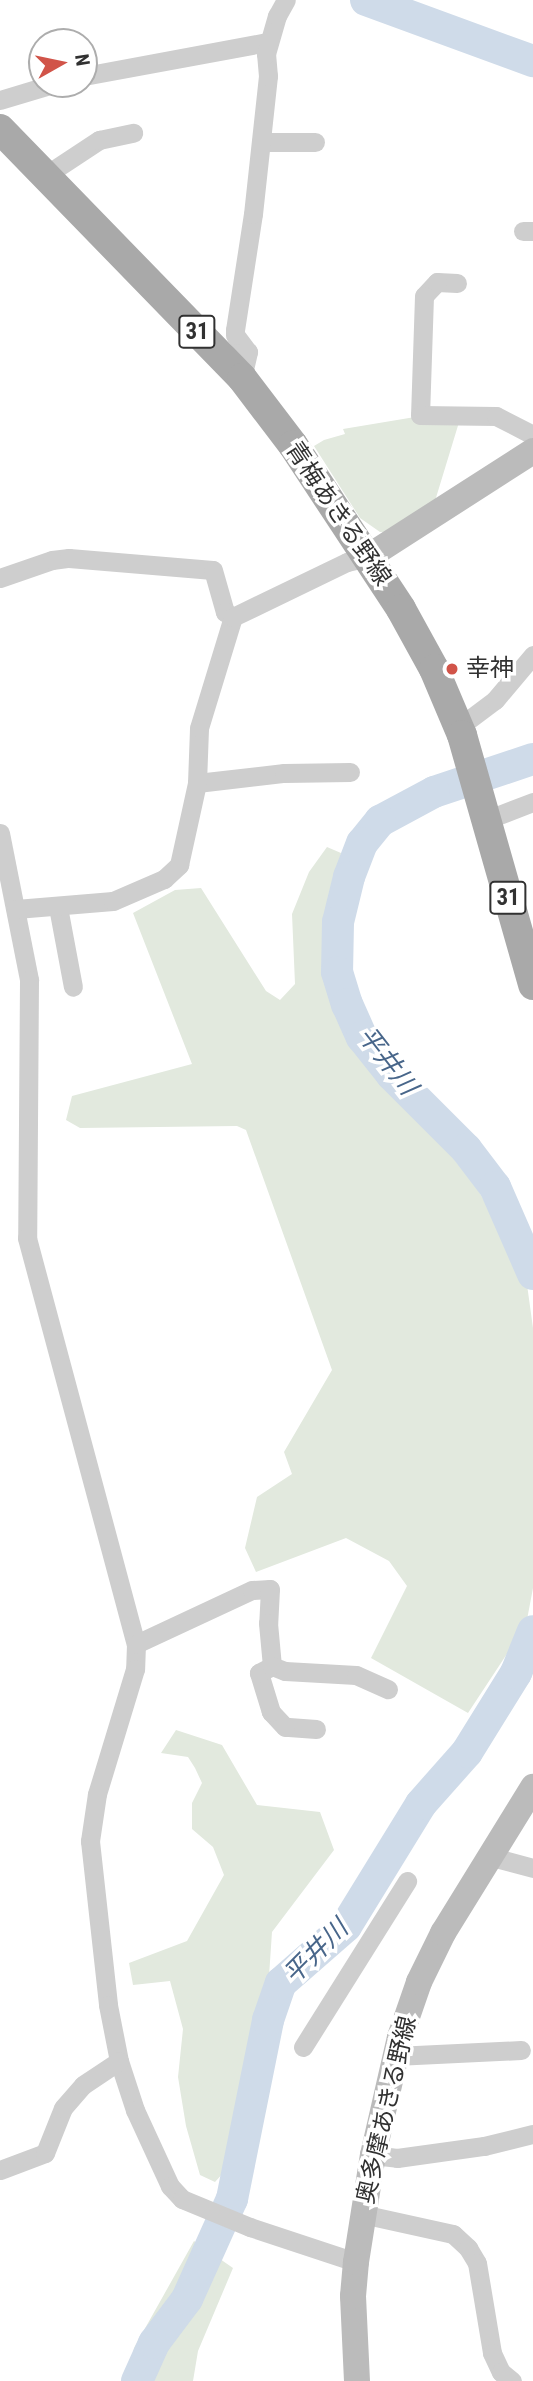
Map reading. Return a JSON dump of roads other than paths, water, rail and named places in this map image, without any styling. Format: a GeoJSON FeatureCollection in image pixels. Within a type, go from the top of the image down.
{"type":"FeatureCollection","features":[{"type":"Feature","properties":{"kind":"main road","name":"青梅あきる野線"},"geometry":{"type":"LineString","coordinates":[[0,129],[242,378],[293,445],[368,557],[417,637],[460,731],[533,985]]}},
{"type":"Feature","properties":{"kind":"main road"},"geometry":{"type":"LineString","coordinates":[[368,557],[533,451]]}},
{"type":"Feature","properties":{"kind":"main road","name":"奥多摩あきる野線"},"geometry":{"type":"LineString","coordinates":[[357,2381],[354,2296],[356,2263],[373,2155],[395,2056],[411,2005],[431,1957],[456,1911],[533,1787]]}},
{"type":"Feature","properties":{"kind":"street"},"geometry":{"type":"LineString","coordinates":[[242,378],[248,352],[235,335],[235,330],[261,142],[268,42],[286,0]]}},
{"type":"Feature","properties":{"kind":"street"},"geometry":{"type":"LineString","coordinates":[[98,73],[268,42]]}},
{"type":"Feature","properties":{"kind":"street"},"geometry":{"type":"LineString","coordinates":[[0,100],[28,92]]}},
{"type":"Feature","properties":{"kind":"street"},"geometry":{"type":"LineString","coordinates":[[46,175],[99,140],[133,133]]}},
{"type":"Feature","properties":{"kind":"street"},"geometry":{"type":"LineString","coordinates":[[261,142],[315,142]]}},
{"type":"Feature","properties":{"kind":"street"},"geometry":{"type":"LineString","coordinates":[[457,283],[437,282],[424,296],[420,415],[496,416],[533,435]]}},
{"type":"Feature","properties":{"kind":"street"},"geometry":{"type":"LineString","coordinates":[[11,914],[113,901],[164,879],[179,865],[197,783],[199,728],[233,617],[347,562],[368,557]]}},
{"type":"Feature","properties":{"kind":"street"},"geometry":{"type":"LineString","coordinates":[[0,578],[52,560],[68,558],[213,570],[225,612],[233,617]]}},
{"type":"Feature","properties":{"kind":"street"},"geometry":{"type":"LineString","coordinates":[[460,731],[495,701],[533,655]]}},
{"type":"Feature","properties":{"kind":"street"},"geometry":{"type":"LineString","coordinates":[[197,783],[312,771],[350,772]]}},
{"type":"Feature","properties":{"kind":"street"},"geometry":{"type":"LineString","coordinates":[[485,816],[533,802]]}},
{"type":"Feature","properties":{"kind":"street"},"geometry":{"type":"LineString","coordinates":[[0,834],[11,914],[29,980],[27,1238],[136,1644],[135,1669],[97,1794],[90,1841],[108,2005],[119,2061],[135,2110],[170,2186],[182,2199],[250,2227],[356,2263]]}},
{"type":"Feature","properties":{"kind":"street"},"geometry":{"type":"LineString","coordinates":[[58,907],[73,987]]}},
{"type":"Feature","properties":{"kind":"street"},"geometry":{"type":"LineString","coordinates":[[136,1644],[252,1590],[270,1588],[268,1623],[272,1666]]}},
{"type":"Feature","properties":{"kind":"street"},"geometry":{"type":"LineString","coordinates":[[316,1729],[285,1727],[271,1712],[259,1672],[272,1666],[285,1671],[356,1675],[388,1689]]}},
{"type":"Feature","properties":{"kind":"street"},"geometry":{"type":"LineString","coordinates":[[492,1857],[533,1868]]}},
{"type":"Feature","properties":{"kind":"street"},"geometry":{"type":"LineString","coordinates":[[303,2047],[407,1881]]}},
{"type":"Feature","properties":{"kind":"street"},"geometry":{"type":"LineString","coordinates":[[395,2056],[521,2050]]}},
{"type":"Feature","properties":{"kind":"street"},"geometry":{"type":"LineString","coordinates":[[0,2170],[45,2153],[63,2108],[83,2085],[119,2061]]}},
{"type":"Feature","properties":{"kind":"street"},"geometry":{"type":"LineString","coordinates":[[373,2155],[397,2158],[484,2146],[533,2134]]}},
{"type":"Feature","properties":{"kind":"street"},"geometry":{"type":"LineString","coordinates":[[362,2214],[453,2234],[468,2248],[477,2263],[492,2353],[501,2372],[512,2381]]}},
{"type":"Feature","properties":{"kind":"waterway","name":"平井川"},"geometry":{"type":"LineString","coordinates":[[366,0],[533,61]]}},
{"type":"Feature","properties":{"kind":"waterway","name":"平井川"},"geometry":{"type":"LineString","coordinates":[[533,759],[434,792],[380,821],[362,843],[349,877],[338,922],[337,972],[347,1004],[362,1037],[392,1075],[466,1149],[495,1187],[533,1274]]}},
{"type":"Feature","properties":{"kind":"waterway","name":"平井川"},"geometry":{"type":"LineString","coordinates":[[137,2381],[154,2343],[187,2299],[232,2199],[268,2020],[281,1983],[346,1926],[421,1804],[467,1752],[516,1673],[533,1631]]}},
{"type":"Feature","properties":{"kind":"place","name":"幸神"},"geometry":{"type":"Point","coordinates":[452,669]}}]}
